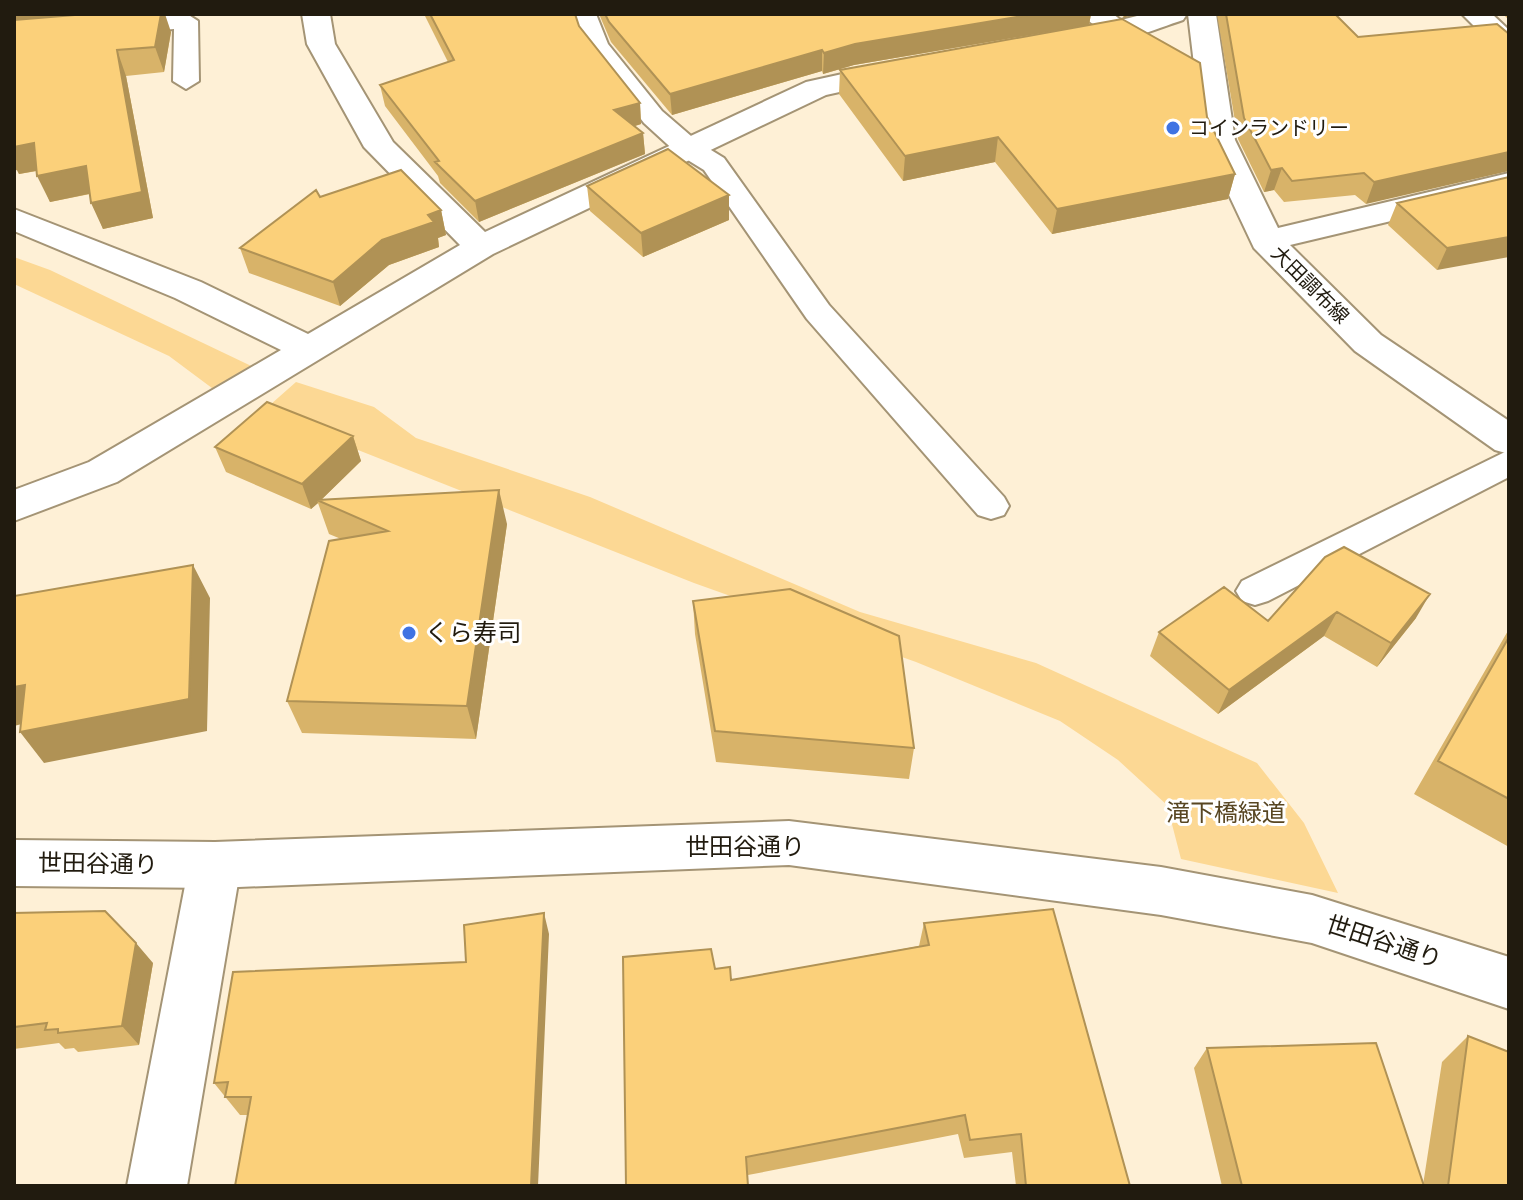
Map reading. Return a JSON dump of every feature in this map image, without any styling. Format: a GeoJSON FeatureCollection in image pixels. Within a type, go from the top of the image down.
{"type":"FeatureCollection","features":[{"type":"Feature","properties":{"kind":"street"},"geometry":{"type":"LineString","coordinates":[[316,14],[321,44],[380,147],[481,247]]}},
{"type":"Feature","properties":{"kind":"street"},"geometry":{"type":"LineString","coordinates":[[1050,44],[1107,22],[1173,14]]}},
{"type":"Feature","properties":{"kind":"street","name":"大田調布線"},"geometry":{"type":"LineString","coordinates":[[1202,14],[1219,140],[1266,241],[1368,343],[1509,440]]}},
{"type":"Feature","properties":{"kind":"street"},"geometry":{"type":"LineString","coordinates":[[1476,14],[1508,43]]}},
{"type":"Feature","properties":{"kind":"street"},"geometry":{"type":"LineString","coordinates":[[14,506],[103,472],[481,247],[817,88],[854,77],[932,65]]}},
{"type":"Feature","properties":{"kind":"street"},"geometry":{"type":"LineString","coordinates":[[1266,241],[1509,183]]}},
{"type":"Feature","properties":{"kind":"street"},"geometry":{"type":"LineString","coordinates":[[14,219],[188,290],[309,349]]}},
{"type":"Feature","properties":{"kind":"street","name":"世田谷通り"},"geometry":{"type":"LineString","coordinates":[[14,863],[215,865],[789,843],[1161,891],[1312,919],[1509,983]]}},
{"type":"Feature","properties":{"kind":"street"},"geometry":{"type":"LineString","coordinates":[[157,1186],[215,865]]}},
{"type":"Feature","properties":{"kind":"lane"},"geometry":{"type":"LineString","coordinates":[[584,14],[596,45],[653,117],[688,148],[714,164],[818,312],[991,506]]}},
{"type":"Feature","properties":{"kind":"lane"},"geometry":{"type":"LineString","coordinates":[[14,36],[186,21],[186,81]]}},
{"type":"Feature","properties":{"kind":"lane"},"geometry":{"type":"LineString","coordinates":[[1107,22],[1153,48]]}},
{"type":"Feature","properties":{"kind":"lane"},"geometry":{"type":"LineString","coordinates":[[1184,70],[1212,84]]}},
{"type":"Feature","properties":{"kind":"lane"},"geometry":{"type":"LineString","coordinates":[[1255,591],[1509,462]]}},
{"type":"Feature","properties":{"kind":"green space"},"geometry":{"type":"Polygon","coordinates":[[[14,257],[50,270],[262,371],[224,397],[169,356],[14,284],[14,257]]]}},
{"type":"Feature","properties":{"kind":"green space","name":"滝下橋緑道"},"geometry":{"type":"Polygon","coordinates":[[[296,382],[374,407],[416,438],[590,497],[860,612],[1036,663],[1257,763],[1304,823],[1338,893],[1181,859],[1167,805],[1118,760],[1060,721],[916,662],[694,583],[262,412],[296,382]]]}},
{"type":"Feature","properties":{"kind":"building"},"geometry":{"type":"Polygon","coordinates":[[[87,14],[161,14],[155,47],[117,50],[142,192],[91,203],[86,166],[37,176],[34,143],[14,147],[14,20],[87,14]]]}},
{"type":"Feature","properties":{"kind":"building"},"geometry":{"type":"Polygon","coordinates":[[[430,14],[575,14],[579,26],[640,103],[614,110],[643,133],[475,201],[435,162],[439,161],[380,85],[454,60],[430,14]]]}},
{"type":"Feature","properties":{"kind":"building"},"geometry":{"type":"Polygon","coordinates":[[[605,14],[1034,14],[855,44],[824,53],[822,50],[670,94],[605,14]]]}},
{"type":"Feature","properties":{"kind":"building"},"geometry":{"type":"Polygon","coordinates":[[[1226,14],[1335,14],[1358,37],[1497,24],[1509,34],[1509,152],[1374,182],[1364,173],[1292,181],[1282,168],[1271,170],[1244,118],[1226,14]]]}},
{"type":"Feature","properties":{"kind":"building"},"geometry":{"type":"Polygon","coordinates":[[[1122,19],[1200,63],[1207,117],[1235,174],[1057,209],[998,137],[905,156],[840,70],[1122,19]]]}},
{"type":"Feature","properties":{"kind":"building"},"geometry":{"type":"Polygon","coordinates":[[[668,149],[729,195],[641,233],[587,186],[668,149]]]}},
{"type":"Feature","properties":{"kind":"building"},"geometry":{"type":"Polygon","coordinates":[[[401,170],[441,210],[428,215],[434,222],[382,240],[333,282],[240,248],[316,190],[320,197],[401,170]]]}},
{"type":"Feature","properties":{"kind":"building"},"geometry":{"type":"Polygon","coordinates":[[[1509,177],[1509,237],[1447,248],[1397,203],[1509,177]]]}},
{"type":"Feature","properties":{"kind":"building"},"geometry":{"type":"Polygon","coordinates":[[[267,402],[353,436],[302,484],[215,447],[267,402]]]}},
{"type":"Feature","properties":{"kind":"building","name":"くら寿司"},"geometry":{"type":"Polygon","coordinates":[[[499,490],[467,706],[287,701],[329,541],[388,531],[317,500],[499,490]]]}},
{"type":"Feature","properties":{"kind":"building"},"geometry":{"type":"Polygon","coordinates":[[[1344,547],[1430,594],[1391,643],[1337,612],[1229,690],[1159,632],[1224,587],[1268,621],[1325,557],[1344,547]]]}},
{"type":"Feature","properties":{"kind":"building"},"geometry":{"type":"Polygon","coordinates":[[[193,565],[189,699],[20,732],[25,685],[14,687],[14,596],[193,565]]]}},
{"type":"Feature","properties":{"kind":"building"},"geometry":{"type":"Polygon","coordinates":[[[790,589],[899,636],[914,748],[715,731],[693,601],[790,589]]]}},
{"type":"Feature","properties":{"kind":"building"},"geometry":{"type":"Polygon","coordinates":[[[1509,637],[1509,799],[1438,761],[1509,637]]]}},
{"type":"Feature","properties":{"kind":"building"},"geometry":{"type":"Polygon","coordinates":[[[1053,909],[1130,1186],[1026,1186],[1021,1134],[970,1140],[965,1115],[746,1157],[748,1186],[626,1186],[623,957],[711,949],[715,969],[730,967],[731,980],[929,945],[924,923],[1053,909]]]}},
{"type":"Feature","properties":{"kind":"building"},"geometry":{"type":"Polygon","coordinates":[[[105,911],[136,943],[122,1026],[58,1033],[58,1029],[45,1030],[47,1023],[14,1027],[14,913],[105,911]]]}},
{"type":"Feature","properties":{"kind":"building"},"geometry":{"type":"Polygon","coordinates":[[[544,913],[531,1186],[235,1186],[251,1097],[225,1097],[228,1082],[214,1083],[233,972],[466,962],[464,925],[544,913]]]}},
{"type":"Feature","properties":{"kind":"building"},"geometry":{"type":"Polygon","coordinates":[[[1468,1036],[1509,1052],[1509,1186],[1448,1186],[1468,1036]]]}},
{"type":"Feature","properties":{"kind":"building"},"geometry":{"type":"Polygon","coordinates":[[[1376,1043],[1424,1186],[1242,1186],[1207,1048],[1376,1043]]]}},
{"type":"Feature","properties":{"kind":"place","name":"コインランドリー"},"geometry":{"type":"Point","coordinates":[1173,128]}},
{"type":"Feature","properties":{"kind":"place","name":"くら寿司"},"geometry":{"type":"Point","coordinates":[409,633]}}]}
